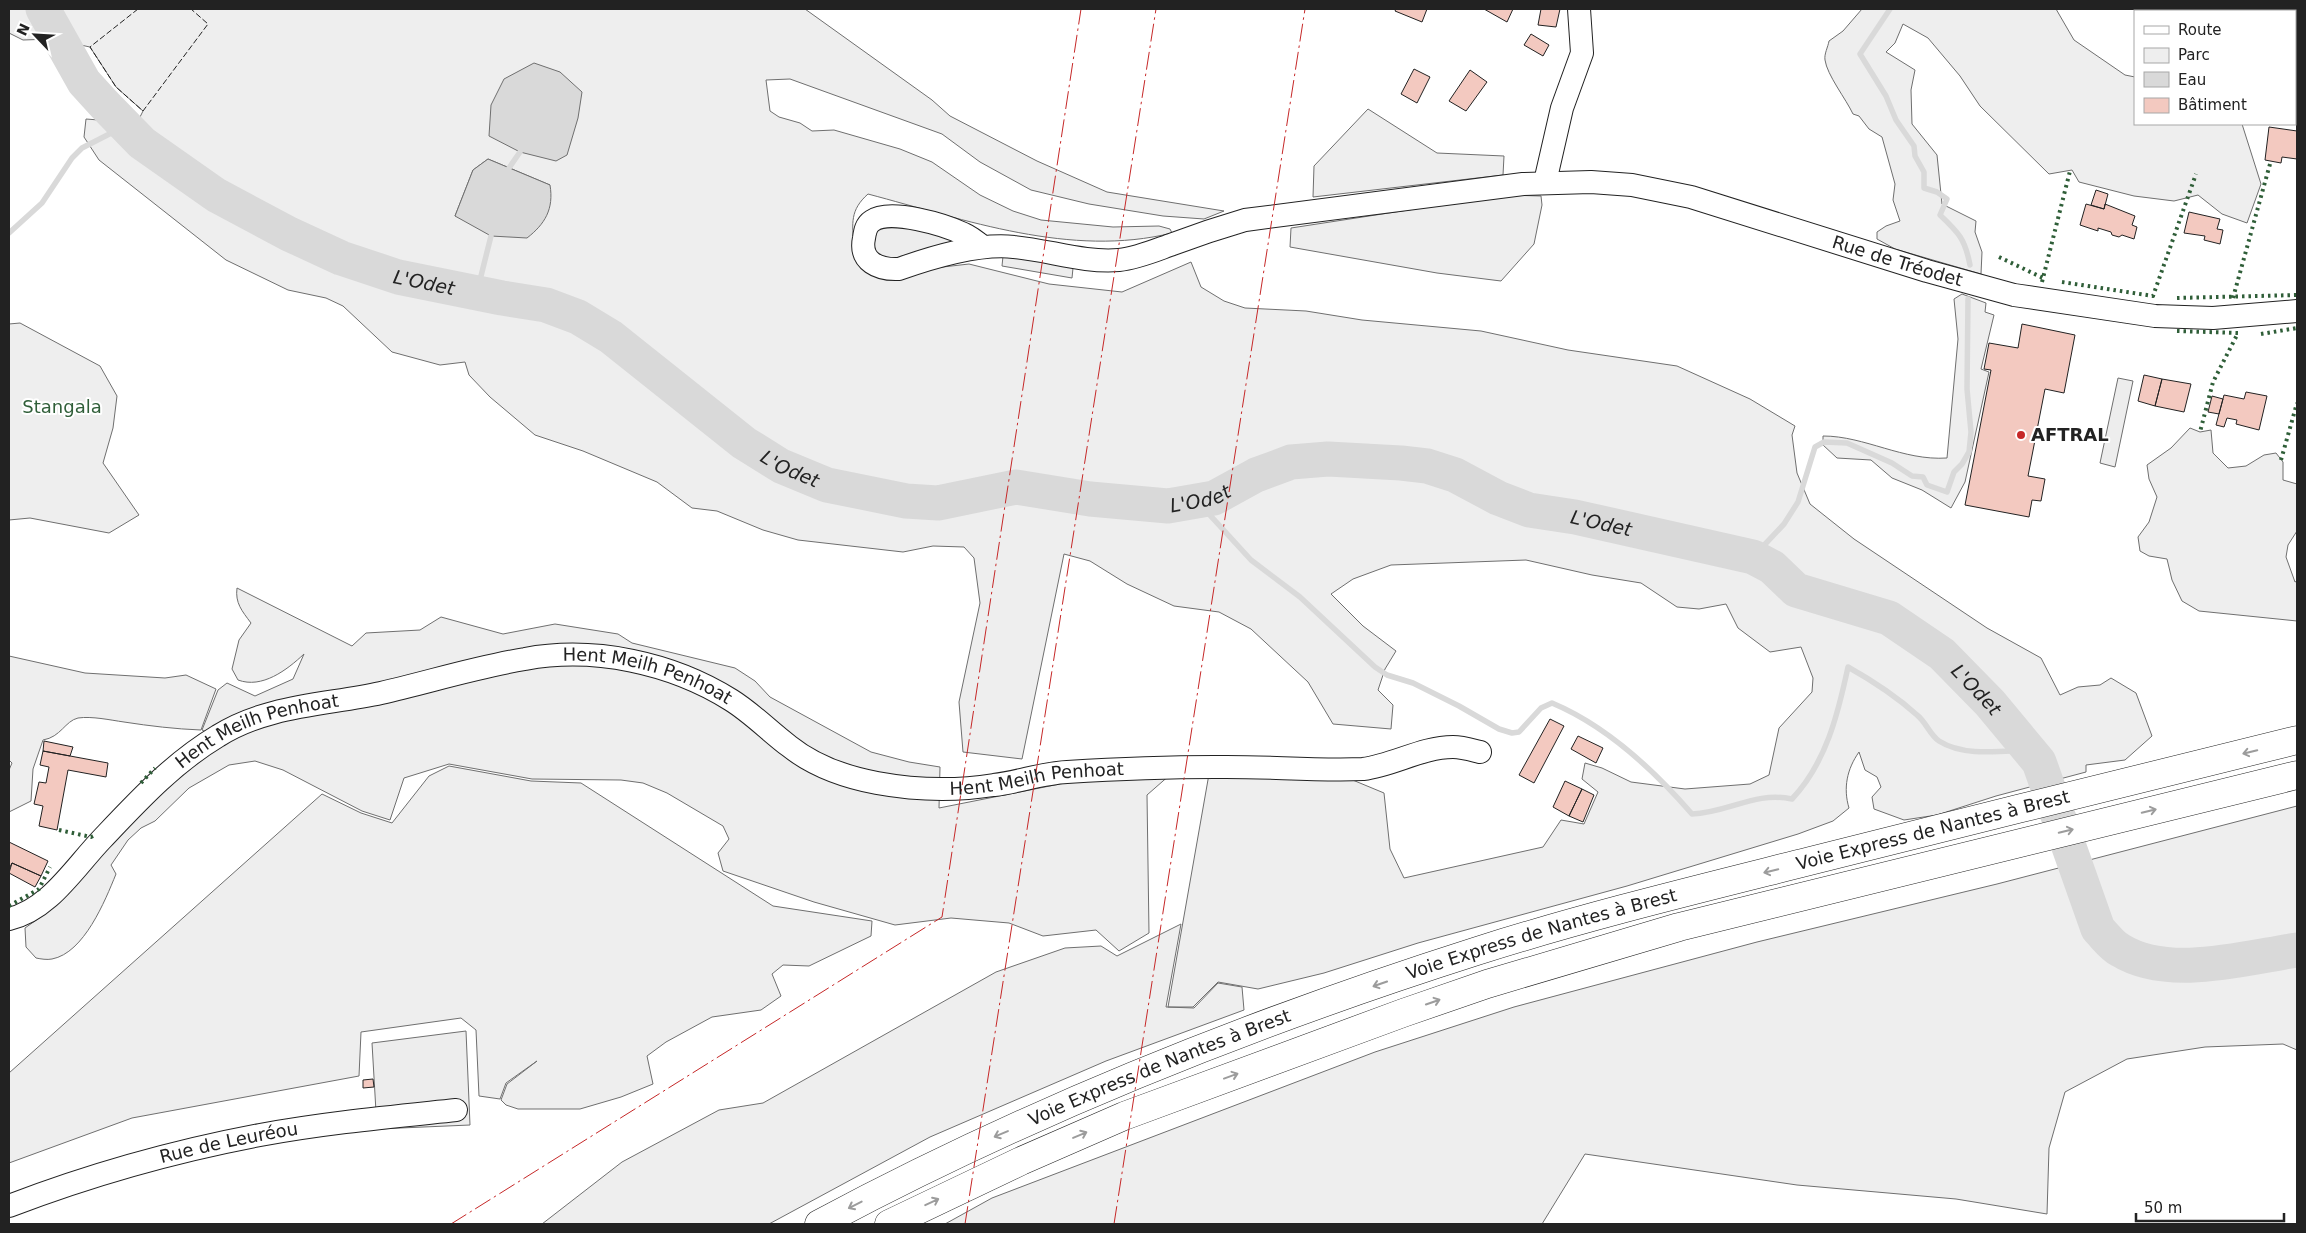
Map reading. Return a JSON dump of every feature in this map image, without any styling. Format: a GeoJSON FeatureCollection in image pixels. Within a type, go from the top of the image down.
{"type":"FeatureCollection","features":[{"type":"Feature","properties":{"kind":"highway","name":"Voie Express de Nantes à Brest"},"geometry":{"type":"LineString","coordinates":[[819,1224],[981,1143],[1130,1079],[1272,1022],[1480,950],[1647,902],[2297,740]]}},
{"type":"Feature","properties":{"kind":"highway","name":"Voie Express de Nantes à Brest"},"geometry":{"type":"LineString","coordinates":[[888,1224],[1021,1161],[1124,1116],[1394,1016],[1487,984],[1679,926],[2297,775]]}},
{"type":"Feature","properties":{"kind":"street"},"geometry":{"type":"LineString","coordinates":[[1546,182],[1562,108],[1582,53],[1579,9]]}},
{"type":"Feature","properties":{"kind":"street","name":"Rue de Tréodet"},"geometry":{"type":"LineString","coordinates":[[983,247],[965,234],[907,217],[889,215],[872,220],[867,225],[862,244],[866,259],[874,265],[885,269],[899,269],[983,247],[1014,247],[1098,260],[1120,260],[1139,256],[1245,220],[1502,186],[1546,182],[1590,182],[1632,185],[1691,197],[1927,272],[2014,295],[2155,316],[2213,318],[2297,311]]}},
{"type":"Feature","properties":{"kind":"street","name":"Hent Meilh Penhoat"},"geometry":{"type":"LineString","coordinates":[[9,919],[29,912],[49,898],[102,838],[165,775],[190,754],[220,734],[252,719],[279,711],[384,693],[528,658],[568,654],[600,656],[640,663],[686,678],[730,700],[803,757],[851,777],[910,788],[963,789],[994,786],[1063,772],[1214,767],[1363,769],[1379,767],[1421,752],[1454,746],[1480,752]]}},
{"type":"Feature","properties":{"kind":"street","name":"Rue de Leuréou"},"geometry":{"type":"LineString","coordinates":[[9,1206],[112,1171],[218,1144],[309,1127],[456,1110]]}},
{"type":"Feature","properties":{"kind":"green space"},"geometry":{"type":"Polygon","coordinates":[[[9,9],[805,9],[932,100],[950,116],[1037,161],[1107,192],[1224,211],[1204,219],[1163,216],[1089,204],[1031,190],[980,162],[942,134],[790,79],[766,80],[770,111],[779,117],[800,123],[812,131],[834,130],[900,149],[932,162],[980,195],[1013,211],[1041,220],[1113,227],[1159,226],[1170,229],[1172,233],[1134,240],[1057,239],[1019,233],[943,215],[868,194],[855,211],[854,246],[934,268],[969,264],[1049,284],[1122,292],[1191,262],[1201,287],[1224,301],[1245,308],[1306,311],[1362,320],[1481,331],[1568,350],[1677,366],[1750,399],[1795,426],[1792,435],[1797,473],[1810,504],[1854,539],[1987,628],[2041,658],[2060,695],[2078,687],[2100,685],[2111,678],[2136,693],[2152,736],[2125,760],[2086,765],[2086,772],[1996,796],[1937,815],[1904,820],[1874,809],[1872,797],[1881,787],[1877,777],[1865,770],[1859,752],[1847,779],[1846,793],[1849,808],[1833,821],[1798,834],[1627,886],[1418,943],[1324,973],[1258,989],[1218,982],[1193,1007],[1168,1007],[1209,774],[1343,776],[1384,793],[1390,849],[1404,878],[1543,847],[1561,820],[1584,824],[1598,792],[1582,779],[1585,763],[1602,768],[1631,782],[1685,789],[1750,784],[1769,775],[1779,728],[1812,692],[1813,678],[1801,647],[1770,652],[1738,628],[1726,604],[1699,609],[1677,607],[1641,583],[1592,575],[1526,560],[1391,565],[1353,579],[1331,594],[1363,626],[1396,651],[1385,669],[1378,690],[1393,705],[1391,729],[1333,724],[1308,682],[1251,629],[1219,612],[1174,606],[1127,584],[1090,561],[1064,554],[1022,759],[963,752],[959,702],[980,603],[974,558],[964,547],[933,546],[903,552],[798,540],[763,530],[717,511],[692,508],[657,482],[583,451],[535,435],[490,397],[469,375],[465,362],[440,365],[392,352],[343,306],[326,298],[288,290],[226,260],[99,160],[84,137],[86,119],[137,123],[143,111],[116,87],[90,47],[52,39],[23,40],[9,33],[9,9]],[[488,159],[473,170],[455,216],[550,185],[488,159]]]}},
{"type":"Feature","properties":{"kind":"green space"},"geometry":{"type":"Polygon","coordinates":[[[1862,9],[2056,9],[2074,40],[2125,75],[2134,77],[2134,125],[2242,125],[2261,184],[2247,223],[2222,214],[2198,195],[2174,201],[2134,196],[2079,182],[2072,170],[2049,174],[1980,106],[1960,76],[1928,38],[1903,24],[1895,43],[1886,52],[1915,70],[1911,90],[1912,124],[1937,155],[1942,204],[1976,221],[1975,232],[1982,252],[1981,274],[1895,249],[1877,239],[1877,232],[1886,226],[1900,221],[1893,200],[1895,184],[1882,137],[1869,129],[1859,116],[1853,114],[1826,66],[1825,58],[1829,41],[1843,31],[1862,9]]]}},
{"type":"Feature","properties":{"kind":"green space"},"geometry":{"type":"Polygon","coordinates":[[[1368,109],[1437,153],[1504,156],[1503,175],[1313,197],[1314,166],[1368,109]]]}},
{"type":"Feature","properties":{"kind":"green space"},"geometry":{"type":"Polygon","coordinates":[[[1506,195],[1541,196],[1542,205],[1534,244],[1501,281],[1437,273],[1290,247],[1291,228],[1506,195]]]}},
{"type":"Feature","properties":{"kind":"green space"},"geometry":{"type":"Polygon","coordinates":[[[1962,294],[1986,303],[1985,312],[1994,315],[1981,369],[1989,372],[1965,482],[1951,508],[1922,490],[1892,478],[1871,460],[1837,458],[1823,445],[1823,436],[1854,440],[1915,456],[1947,458],[1958,339],[1954,299],[1962,294]]]}},
{"type":"Feature","properties":{"kind":"green space","name":"Stangala"},"geometry":{"type":"Polygon","coordinates":[[[20,323],[100,366],[117,396],[113,428],[103,463],[139,515],[109,533],[30,518],[9,520],[9,324],[20,323]]]}},
{"type":"Feature","properties":{"kind":"green space"},"geometry":{"type":"Polygon","coordinates":[[[2190,428],[2200,432],[2211,430],[2213,453],[2228,468],[2246,466],[2264,455],[2276,453],[2283,462],[2283,480],[2297,484],[2297,531],[2288,545],[2286,557],[2295,582],[2297,581],[2297,621],[2199,611],[2182,601],[2172,580],[2167,559],[2149,556],[2140,551],[2138,537],[2149,522],[2157,497],[2149,479],[2147,465],[2171,448],[2190,428]]]}},
{"type":"Feature","properties":{"kind":"green space"},"geometry":{"type":"Polygon","coordinates":[[[237,588],[352,646],[366,633],[420,630],[441,617],[503,634],[555,624],[618,634],[632,643],[735,668],[755,681],[770,697],[871,752],[909,762],[940,767],[939,808],[1100,776],[1171,774],[1147,795],[1149,933],[1119,951],[1096,930],[1043,936],[1009,923],[951,918],[895,925],[814,902],[723,871],[718,853],[729,839],[723,826],[667,793],[643,783],[621,780],[532,779],[449,764],[404,778],[390,820],[362,811],[283,770],[255,761],[229,765],[189,788],[155,821],[141,828],[128,840],[111,865],[116,874],[106,898],[83,937],[63,955],[50,959],[36,958],[26,947],[25,928],[42,916],[119,831],[218,738],[202,730],[218,690],[227,683],[255,696],[293,679],[304,654],[282,672],[265,680],[247,682],[238,680],[232,669],[239,640],[251,623],[238,603],[237,588]]]}},
{"type":"Feature","properties":{"kind":"green space"},"geometry":{"type":"Polygon","coordinates":[[[9,656],[85,673],[165,678],[186,675],[216,689],[201,730],[95,718],[78,718],[70,722],[59,733],[43,740],[33,769],[31,801],[9,812],[9,770],[12,763],[9,760],[9,656]]]}},
{"type":"Feature","properties":{"kind":"green space"},"geometry":{"type":"Polygon","coordinates":[[[449,766],[531,781],[581,783],[773,906],[872,921],[871,936],[809,966],[783,965],[772,974],[781,996],[761,1010],[712,1017],[666,1042],[647,1056],[653,1084],[621,1097],[580,1109],[518,1109],[506,1105],[501,1100],[507,1084],[537,1061],[506,1083],[500,1099],[479,1096],[476,1030],[461,1018],[361,1032],[359,1076],[132,1118],[9,1163],[9,1073],[322,794],[361,813],[392,823],[429,776],[449,766]]]}},
{"type":"Feature","properties":{"kind":"green space"},"geometry":{"type":"Polygon","coordinates":[[[2297,806],[2297,1050],[2283,1044],[2205,1047],[2127,1059],[2065,1092],[2049,1148],[2047,1214],[1956,1199],[1797,1185],[1585,1154],[1542,1224],[945,1224],[992,1198],[1375,1052],[1514,1007],[1757,942],[1997,884],[2297,806]]]}},
{"type":"Feature","properties":{"kind":"green space"},"geometry":{"type":"Polygon","coordinates":[[[1181,924],[1166,1007],[1194,1008],[1218,983],[1242,987],[1244,1010],[1106,1061],[930,1137],[769,1224],[542,1224],[622,1162],[719,1110],[763,1103],[996,972],[1065,948],[1101,946],[1117,956],[1181,924]]]}},
{"type":"Feature","properties":{"kind":"shaded area"},"geometry":{"type":"Polygon","coordinates":[[[894,219],[974,246],[895,263],[872,254],[878,224],[894,219]]]}},
{"type":"Feature","properties":{"kind":"shaded area"},"geometry":{"type":"Polygon","coordinates":[[[1004,246],[1074,258],[1072,278],[1002,266],[1004,246]]]}},
{"type":"Feature","properties":{"kind":"shaded area"},"geometry":{"type":"Polygon","coordinates":[[[2118,378],[2133,381],[2115,467],[2100,463],[2118,378]]]}},
{"type":"Feature","properties":{"kind":"shaded area"},"geometry":{"type":"Polygon","coordinates":[[[466,1031],[470,1125],[377,1129],[372,1043],[466,1031]]]}},
{"type":"Feature","properties":{"kind":"water"},"geometry":{"type":"Polygon","coordinates":[[[534,63],[560,72],[582,92],[578,118],[567,155],[556,161],[520,152],[489,136],[491,105],[504,79],[534,63]]]}},
{"type":"Feature","properties":{"kind":"water"},"geometry":{"type":"Polygon","coordinates":[[[488,159],[550,185],[551,201],[547,215],[539,227],[527,238],[491,236],[455,216],[473,170],[488,159]]]}},
{"type":"Feature","properties":{"kind":"building"},"geometry":{"type":"Polygon","coordinates":[[[1396,9],[1427,9],[1422,22],[1395,11],[1396,9]]]}},
{"type":"Feature","properties":{"kind":"building"},"geometry":{"type":"Polygon","coordinates":[[[1484,9],[1513,9],[1507,22],[1484,9]]]}},
{"type":"Feature","properties":{"kind":"building"},"geometry":{"type":"Polygon","coordinates":[[[1541,9],[1560,9],[1556,27],[1538,25],[1541,9]]]}},
{"type":"Feature","properties":{"kind":"building"},"geometry":{"type":"Polygon","coordinates":[[[1531,34],[1549,45],[1543,56],[1524,45],[1531,34]]]}},
{"type":"Feature","properties":{"kind":"building"},"geometry":{"type":"Polygon","coordinates":[[[1414,69],[1430,77],[1417,103],[1401,94],[1414,69]]]}},
{"type":"Feature","properties":{"kind":"building"},"geometry":{"type":"Polygon","coordinates":[[[1470,70],[1487,82],[1466,111],[1449,101],[1470,70]]]}},
{"type":"Feature","properties":{"kind":"building"},"geometry":{"type":"Polygon","coordinates":[[[2269,127],[2297,131],[2297,159],[2282,157],[2281,163],[2265,160],[2269,127]]]}},
{"type":"Feature","properties":{"kind":"building"},"geometry":{"type":"Polygon","coordinates":[[[2096,190],[2108,194],[2104,209],[2091,205],[2096,190]]]}},
{"type":"Feature","properties":{"kind":"building"},"geometry":{"type":"Polygon","coordinates":[[[2086,204],[2104,209],[2105,204],[2135,216],[2132,225],[2137,227],[2134,239],[2122,235],[2119,237],[2098,228],[2098,231],[2080,225],[2086,204]]]}},
{"type":"Feature","properties":{"kind":"building"},"geometry":{"type":"Polygon","coordinates":[[[2189,212],[2220,219],[2217,229],[2223,230],[2220,244],[2204,240],[2205,236],[2184,233],[2189,212]]]}},
{"type":"Feature","properties":{"kind":"building"},"geometry":{"type":"Polygon","coordinates":[[[2022,324],[2075,335],[2064,393],[2045,389],[2028,476],[2045,479],[2041,501],[2032,500],[2029,517],[1965,505],[1991,370],[1984,369],[1989,343],[2018,348],[2022,324]]]}},
{"type":"Feature","properties":{"kind":"building"},"geometry":{"type":"Polygon","coordinates":[[[2144,375],[2162,379],[2155,406],[2138,401],[2144,375]]]}},
{"type":"Feature","properties":{"kind":"building"},"geometry":{"type":"Polygon","coordinates":[[[2162,379],[2191,384],[2184,412],[2155,406],[2162,379]]]}},
{"type":"Feature","properties":{"kind":"building"},"geometry":{"type":"Polygon","coordinates":[[[2246,392],[2267,396],[2259,430],[2236,424],[2237,420],[2227,418],[2224,427],[2216,425],[2224,395],[2244,399],[2246,392]]]}},
{"type":"Feature","properties":{"kind":"building"},"geometry":{"type":"Polygon","coordinates":[[[2212,396],[2223,399],[2219,414],[2208,412],[2212,396]]]}},
{"type":"Feature","properties":{"kind":"building"},"geometry":{"type":"Polygon","coordinates":[[[1550,719],[1564,726],[1534,783],[1519,775],[1550,719]]]}},
{"type":"Feature","properties":{"kind":"building"},"geometry":{"type":"Polygon","coordinates":[[[1578,736],[1603,748],[1596,763],[1571,749],[1578,736]]]}},
{"type":"Feature","properties":{"kind":"building"},"geometry":{"type":"Polygon","coordinates":[[[44,741],[73,747],[70,756],[43,751],[44,741]]]}},
{"type":"Feature","properties":{"kind":"building"},"geometry":{"type":"Polygon","coordinates":[[[43,751],[108,763],[106,777],[68,770],[57,830],[39,826],[43,806],[34,804],[39,782],[46,783],[49,767],[40,765],[43,751]]]}},
{"type":"Feature","properties":{"kind":"building"},"geometry":{"type":"Polygon","coordinates":[[[1565,781],[1582,789],[1569,816],[1553,807],[1565,781]]]}},
{"type":"Feature","properties":{"kind":"building"},"geometry":{"type":"Polygon","coordinates":[[[1582,789],[1594,795],[1583,822],[1569,816],[1582,789]]]}},
{"type":"Feature","properties":{"kind":"building"},"geometry":{"type":"Polygon","coordinates":[[[9,842],[48,861],[41,876],[12,863],[9,869],[9,842]]]}},
{"type":"Feature","properties":{"kind":"building"},"geometry":{"type":"Polygon","coordinates":[[[12,863],[41,876],[35,887],[9,873],[12,863]]]}},
{"type":"Feature","properties":{"kind":"building"},"geometry":{"type":"Polygon","coordinates":[[[373,1079],[374,1087],[363,1088],[363,1080],[373,1079]]]}},
{"type":"Feature","properties":{"kind":"waterway","name":"L'Odet"},"geometry":{"type":"LineString","coordinates":[[43,9],[84,82],[104,104],[142,143],[216,195],[289,234],[341,258],[398,277],[546,305],[578,317],[611,337],[744,443],[781,466],[827,485],[906,501],[938,503],[1016,487],[1090,499],[1168,506],[1214,498],[1256,475],[1291,462],[1328,459],[1401,463],[1427,466],[1455,475],[1498,498],[1529,510],[1575,517],[1753,557],[1772,567],[1796,590],[1889,618],[1942,654],[1990,703],[2039,762],[2098,929],[2117,948],[2139,959],[2160,964],[2183,965],[2230,961],[2297,950]]}},
{"type":"Feature","properties":{"kind":"waterway"},"geometry":{"type":"LineString","coordinates":[[1890,9],[1860,54],[1886,96],[1896,120],[1914,146],[1915,156],[1924,172],[1924,188],[1937,192],[1947,199],[1940,215],[1960,237],[1966,249],[1970,265]]}},
{"type":"Feature","properties":{"kind":"waterway"},"geometry":{"type":"LineString","coordinates":[[9,233],[42,203],[72,158],[82,148],[125,126]]}},
{"type":"Feature","properties":{"kind":"waterway"},"geometry":{"type":"LineString","coordinates":[[509,168],[520,152]]}},
{"type":"Feature","properties":{"kind":"waterway"},"geometry":{"type":"LineString","coordinates":[[477,292],[491,236]]}},
{"type":"Feature","properties":{"kind":"waterway"},"geometry":{"type":"LineString","coordinates":[[1753,557],[1784,524],[1798,502],[1815,447],[1824,442],[1847,443],[1892,463],[1912,476],[1923,477],[1927,485],[1947,492],[1954,472],[1962,464],[1969,452],[1971,432],[1967,389],[1968,299]]}},
{"type":"Feature","properties":{"kind":"waterway"},"geometry":{"type":"LineString","coordinates":[[1197,501],[1251,560],[1300,597],[1375,667],[1387,675],[1413,683],[1499,729],[1512,733],[1519,732],[1541,708],[1552,703],[1592,724],[1628,750],[1692,814],[1705,813],[1766,798],[1792,799],[1804,785],[1822,754],[1835,720],[1848,667],[1901,701],[1920,718],[1939,741],[1949,746],[1983,752],[2029,750]]}},
{"type":"Feature","properties":{"kind":"hedge"},"geometry":{"type":"LineString","coordinates":[[2233,298],[2270,164]]}},
{"type":"Feature","properties":{"kind":"hedge"},"geometry":{"type":"LineString","coordinates":[[2042,282],[2070,171]]}},
{"type":"Feature","properties":{"kind":"hedge"},"geometry":{"type":"LineString","coordinates":[[2062,282],[2153,296],[2196,174]]}},
{"type":"Feature","properties":{"kind":"hedge"},"geometry":{"type":"LineString","coordinates":[[1999,257],[2043,278]]}},
{"type":"Feature","properties":{"kind":"hedge"},"geometry":{"type":"LineString","coordinates":[[2177,298],[2297,295]]}},
{"type":"Feature","properties":{"kind":"hedge"},"geometry":{"type":"LineString","coordinates":[[2261,334],[2297,328]]}},
{"type":"Feature","properties":{"kind":"hedge"},"geometry":{"type":"LineString","coordinates":[[2177,331],[2238,333],[2213,382],[2200,432]]}},
{"type":"Feature","properties":{"kind":"hedge"},"geometry":{"type":"LineString","coordinates":[[2281,460],[2297,403]]}},
{"type":"Feature","properties":{"kind":"hedge"},"geometry":{"type":"LineString","coordinates":[[141,783],[155,768]]}},
{"type":"Feature","properties":{"kind":"hedge"},"geometry":{"type":"LineString","coordinates":[[59,830],[93,836]]}},
{"type":"Feature","properties":{"kind":"hedge"},"geometry":{"type":"LineString","coordinates":[[9,906],[39,889],[50,867]]}},
{"type":"Feature","properties":{"kind":"fence"},"geometry":{"type":"LineString","coordinates":[[138,9],[90,47],[116,87],[143,111],[208,24],[191,9]]}},
{"type":"Feature","properties":{"kind":"power"},"geometry":{"type":"LineString","coordinates":[[451,1224],[942,917],[1081,9]]}},
{"type":"Feature","properties":{"kind":"power"},"geometry":{"type":"LineString","coordinates":[[965,1224],[1156,9]]}},
{"type":"Feature","properties":{"kind":"power"},"geometry":{"type":"LineString","coordinates":[[1114,1224],[1305,9]]}},
{"type":"Feature","properties":{"kind":"place","name":"AFTRAL"},"geometry":{"type":"Point","coordinates":[2021,435]}}]}
